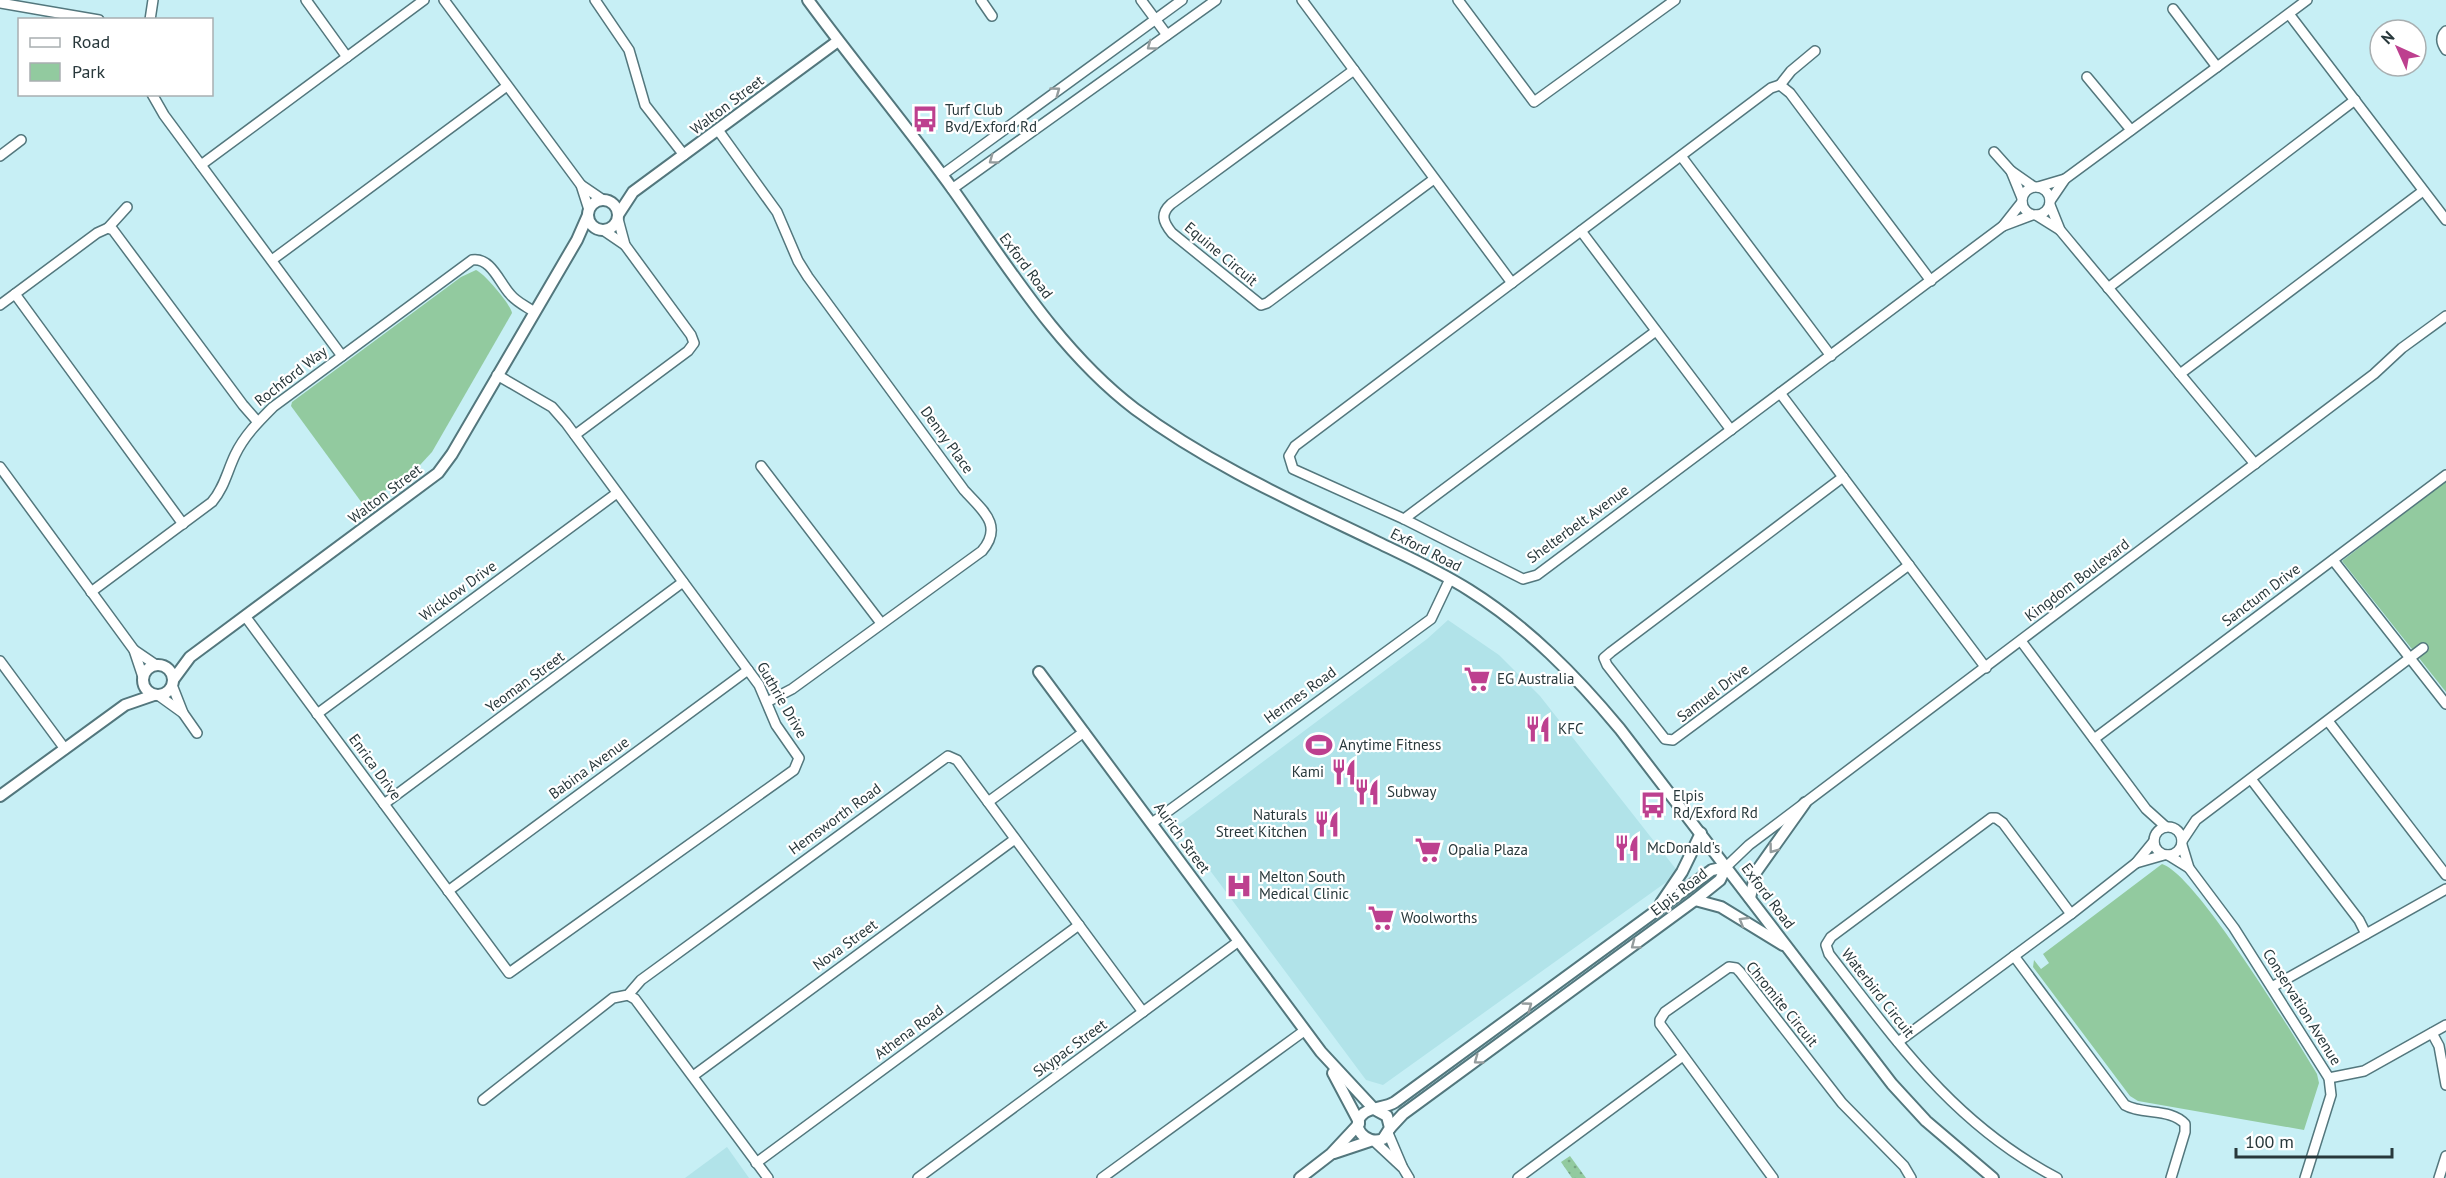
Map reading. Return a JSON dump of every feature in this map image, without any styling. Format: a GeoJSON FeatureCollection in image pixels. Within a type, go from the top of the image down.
{"type":"FeatureCollection","features":[{"type":"Feature","properties":{"kind":"street"},"geometry":{"type":"LineString","coordinates":[[150,18],[153,0]]}},
{"type":"Feature","properties":{"kind":"street"},"geometry":{"type":"LineString","coordinates":[[306,0],[347,57]]}},
{"type":"Feature","properties":{"kind":"street"},"geometry":{"type":"LineString","coordinates":[[201,165],[424,0]]}},
{"type":"Feature","properties":{"kind":"street"},"geometry":{"type":"LineString","coordinates":[[444,0],[581,185],[615,206],[625,245]]}},
{"type":"Feature","properties":{"kind":"street"},"geometry":{"type":"LineString","coordinates":[[595,0],[629,50],[645,105],[684,155]]}},
{"type":"Feature","properties":{"kind":"street","name":"Exford Road"},"geometry":{"type":"LineString","coordinates":[[808,0],[942,175],[1014,277],[1083,361],[1134,408],[1189,447],[1450,579],[1508,616],[1545,648],[1589,692],[1701,833],[1892,1084],[1956,1149],[1993,1178]]}},
{"type":"Feature","properties":{"kind":"street"},"geometry":{"type":"LineString","coordinates":[[981,0],[992,16]]}},
{"type":"Feature","properties":{"kind":"street"},"geometry":{"type":"LineString","coordinates":[[1141,0],[1167,35]]}},
{"type":"Feature","properties":{"kind":"street"},"geometry":{"type":"LineString","coordinates":[[942,175],[1182,0]]}},
{"type":"Feature","properties":{"kind":"street"},"geometry":{"type":"LineString","coordinates":[[952,189],[1216,0]]}},
{"type":"Feature","properties":{"kind":"street"},"geometry":{"type":"LineString","coordinates":[[1302,0],[1512,283],[1771,88],[1780,85],[1791,71],[1815,51]]}},
{"type":"Feature","properties":{"kind":"street"},"geometry":{"type":"LineString","coordinates":[[1458,0],[1534,102],[1675,0]]}},
{"type":"Feature","properties":{"kind":"street"},"geometry":{"type":"LineString","coordinates":[[2034,215],[2044,213],[2065,180],[2307,0]]}},
{"type":"Feature","properties":{"kind":"street"},"geometry":{"type":"LineString","coordinates":[[0,3],[87,18]]}},
{"type":"Feature","properties":{"kind":"street"},"geometry":{"type":"LineString","coordinates":[[2173,9],[2217,67]]}},
{"type":"Feature","properties":{"kind":"street"},"geometry":{"type":"LineString","coordinates":[[2289,14],[2446,220]]}},
{"type":"Feature","properties":{"kind":"street"},"geometry":{"type":"LineString","coordinates":[[2446,31],[2442,37],[2442,43],[2446,50]]}},
{"type":"Feature","properties":{"kind":"street","name":"Walton Street"},"geometry":{"type":"LineString","coordinates":[[605,200],[633,192],[838,41]]}},
{"type":"Feature","properties":{"kind":"street","name":"Equine Circuit"},"geometry":{"type":"LineString","coordinates":[[1354,70],[1171,204],[1162,216],[1165,225],[1261,305],[1274,298],[1434,178]]}},
{"type":"Feature","properties":{"kind":"street"},"geometry":{"type":"LineString","coordinates":[[2087,77],[2131,130]]}},
{"type":"Feature","properties":{"kind":"street"},"geometry":{"type":"LineString","coordinates":[[1780,85],[1790,93],[1930,281]]}},
{"type":"Feature","properties":{"kind":"street"},"geometry":{"type":"LineString","coordinates":[[272,261],[507,86]]}},
{"type":"Feature","properties":{"kind":"street"},"geometry":{"type":"LineString","coordinates":[[154,96],[164,115],[342,356]]}},
{"type":"Feature","properties":{"kind":"street"},"geometry":{"type":"LineString","coordinates":[[2108,288],[2355,100]]}},
{"type":"Feature","properties":{"kind":"street","name":"Denny Place"},"geometry":{"type":"LineString","coordinates":[[718,130],[777,212],[798,261],[808,278],[964,490],[991,521],[991,536],[982,551],[792,689],[767,702]]}},
{"type":"Feature","properties":{"kind":"street"},"geometry":{"type":"LineString","coordinates":[[0,156],[21,140]]}},
{"type":"Feature","properties":{"kind":"street"},"geometry":{"type":"LineString","coordinates":[[1994,152],[2011,171],[2048,194],[2060,230],[2255,464]]}},
{"type":"Feature","properties":{"kind":"street"},"geometry":{"type":"LineString","coordinates":[[1681,156],[1831,356]]}},
{"type":"Feature","properties":{"kind":"street"},"geometry":{"type":"LineString","coordinates":[[2011,171],[2025,210],[2060,230]]}},
{"type":"Feature","properties":{"kind":"street"},"geometry":{"type":"LineString","coordinates":[[2022,200],[2025,192],[2065,180]]}},
{"type":"Feature","properties":{"kind":"street"},"geometry":{"type":"LineString","coordinates":[[575,435],[688,351],[694,343],[691,335],[625,245],[591,224],[581,185]]}},
{"type":"Feature","properties":{"kind":"street"},"geometry":{"type":"LineString","coordinates":[[2180,374],[2423,191]]}},
{"type":"Feature","properties":{"kind":"street","name":"Walton Street"},"geometry":{"type":"LineString","coordinates":[[618,217],[633,192]]}},
{"type":"Feature","properties":{"kind":"street"},"geometry":{"type":"LineString","coordinates":[[588,213],[594,203],[605,200]]}},
{"type":"Feature","properties":{"kind":"street","name":"Shelterbelt Avenue"},"geometry":{"type":"LineString","coordinates":[[1512,283],[1295,446],[1288,456],[1293,469],[1404,519],[1523,579],[1537,575],[2003,226],[2022,200]]}},
{"type":"Feature","properties":{"kind":"street"},"geometry":{"type":"LineString","coordinates":[[0,305],[97,233],[108,228],[127,207]]}},
{"type":"Feature","properties":{"kind":"street","name":"Walton Street"},"geometry":{"type":"LineString","coordinates":[[173,682],[190,657],[438,473],[452,454],[577,240],[588,213]]}},
{"type":"Feature","properties":{"kind":"street","name":"Shelterbelt Avenue"},"geometry":{"type":"LineString","coordinates":[[2003,226],[2034,215]]}},
{"type":"Feature","properties":{"kind":"street"},"geometry":{"type":"LineString","coordinates":[[577,240],[612,227],[618,217]]}},
{"type":"Feature","properties":{"kind":"street"},"geometry":{"type":"LineString","coordinates":[[108,228],[117,232],[257,421]]}},
{"type":"Feature","properties":{"kind":"street"},"geometry":{"type":"LineString","coordinates":[[1581,231],[1731,430]]}},
{"type":"Feature","properties":{"kind":"street","name":"Rochford Way"},"geometry":{"type":"LineString","coordinates":[[91,592],[183,524],[218,495],[238,449],[257,421],[273,407],[472,260],[478,259],[486,262],[511,296],[534,312]]}},
{"type":"Feature","properties":{"kind":"street"},"geometry":{"type":"LineString","coordinates":[[15,294],[183,524]]}},
{"type":"Feature","properties":{"kind":"street","name":"Kingdom Boulevard"},"geometry":{"type":"LineString","coordinates":[[1726,867],[1749,845],[2374,374],[2402,348],[2445,319]]}},
{"type":"Feature","properties":{"kind":"street"},"geometry":{"type":"LineString","coordinates":[[1404,519],[1656,330]]}},
{"type":"Feature","properties":{"kind":"street","name":"Guthrie Drive"},"geometry":{"type":"LineString","coordinates":[[480,935],[509,973],[794,770],[799,758],[776,725],[767,702],[748,670],[575,435],[552,407],[497,375]]}},
{"type":"Feature","properties":{"kind":"street"},"geometry":{"type":"LineString","coordinates":[[1780,393],[1986,668]]}},
{"type":"Feature","properties":{"kind":"street"},"geometry":{"type":"LineString","coordinates":[[761,466],[881,623]]}},
{"type":"Feature","properties":{"kind":"street"},"geometry":{"type":"LineString","coordinates":[[0,467],[134,650],[146,690],[183,713]]}},
{"type":"Feature","properties":{"kind":"street","name":"Sanctum Drive"},"geometry":{"type":"LineString","coordinates":[[2094,739],[2446,475]]}},
{"type":"Feature","properties":{"kind":"street","name":"Samuel Drive"},"geometry":{"type":"LineString","coordinates":[[1843,477],[1604,658],[1607,665],[1665,739],[1670,741],[1679,738],[1909,565]]}},
{"type":"Feature","properties":{"kind":"street","name":"Wicklow Drive"},"geometry":{"type":"LineString","coordinates":[[317,714],[618,493]]}},
{"type":"Feature","properties":{"kind":"street"},"geometry":{"type":"LineString","coordinates":[[2333,560],[2446,704]]}},
{"type":"Feature","properties":{"kind":"street","name":"Hermes Road"},"geometry":{"type":"LineString","coordinates":[[1152,823],[1431,619],[1450,579]]}},
{"type":"Feature","properties":{"kind":"street","name":"Yeoman Street"},"geometry":{"type":"LineString","coordinates":[[384,804],[683,582]]}},
{"type":"Feature","properties":{"kind":"street","name":"Enrica Drive"},"geometry":{"type":"LineString","coordinates":[[245,616],[480,935]]}},
{"type":"Feature","properties":{"kind":"street"},"geometry":{"type":"LineString","coordinates":[[2021,641],[2146,808],[2179,833],[2182,843]]}},
{"type":"Feature","properties":{"kind":"street"},"geometry":{"type":"LineString","coordinates":[[2136,862],[2176,852],[2196,820],[2422,648]]}},
{"type":"Feature","properties":{"kind":"street"},"geometry":{"type":"LineString","coordinates":[[134,650],[171,672],[183,713],[197,733]]}},
{"type":"Feature","properties":{"kind":"street","name":"Walton Street"},"geometry":{"type":"LineString","coordinates":[[158,665],[190,657]]}},
{"type":"Feature","properties":{"kind":"street"},"geometry":{"type":"LineString","coordinates":[[0,661],[65,748]]}},
{"type":"Feature","properties":{"kind":"street"},"geometry":{"type":"LineString","coordinates":[[125,705],[148,669],[158,665]]}},
{"type":"Feature","properties":{"kind":"street","name":"Babina Avenue"},"geometry":{"type":"LineString","coordinates":[[448,891],[748,670]]}},
{"type":"Feature","properties":{"kind":"street","name":"Aurich Street"},"geometry":{"type":"LineString","coordinates":[[1039,672],[1304,1031],[1375,1110]]}},
{"type":"Feature","properties":{"kind":"street"},"geometry":{"type":"LineString","coordinates":[[0,796],[125,705],[167,692],[173,682]]}},
{"type":"Feature","properties":{"kind":"street"},"geometry":{"type":"LineString","coordinates":[[2328,721],[2446,875]]}},
{"type":"Feature","properties":{"kind":"street"},"geometry":{"type":"LineString","coordinates":[[988,802],[1084,732]]}},
{"type":"Feature","properties":{"kind":"street","name":"Hemsworth Road"},"geometry":{"type":"LineString","coordinates":[[483,1100],[613,998],[628,995],[641,980],[948,756],[957,760],[1143,1012]]}},
{"type":"Feature","properties":{"kind":"street"},"geometry":{"type":"LineString","coordinates":[[2251,779],[2359,920],[2366,934]]}},
{"type":"Feature","properties":{"kind":"street"},"geometry":{"type":"LineString","coordinates":[[1750,898],[1756,872],[1805,803]]}},
{"type":"Feature","properties":{"kind":"street"},"geometry":{"type":"LineString","coordinates":[[2146,808],[2157,850],[2166,855]]}},
{"type":"Feature","properties":{"kind":"street","name":"Waterbird Circuit"},"geometry":{"type":"LineString","coordinates":[[2057,1178],[2012,1151],[1977,1125],[1928,1078],[1826,948],[1827,940],[1985,821],[1995,818],[2003,823],[2071,914]]}},
{"type":"Feature","properties":{"kind":"street"},"geometry":{"type":"LineString","coordinates":[[1898,1042],[2071,914],[2136,862],[2160,830],[2196,820]]}},
{"type":"Feature","properties":{"kind":"street"},"geometry":{"type":"LineString","coordinates":[[1656,911],[1682,872],[1701,833]]}},
{"type":"Feature","properties":{"kind":"street","name":"Nova Street"},"geometry":{"type":"LineString","coordinates":[[693,1076],[1015,839]]}},
{"type":"Feature","properties":{"kind":"street","name":"Conservation Avenue"},"geometry":{"type":"LineString","coordinates":[[2182,843],[2189,868],[2234,928],[2330,1078],[2331,1095],[2305,1178]]}},
{"type":"Feature","properties":{"kind":"street","name":"Conservation Avenue"},"geometry":{"type":"LineString","coordinates":[[2166,855],[2189,868]]}},
{"type":"Feature","properties":{"kind":"street","name":"Elpis Road"},"geometry":{"type":"LineString","coordinates":[[1389,1130],[1403,1114],[1695,900],[1720,880],[1726,867]]}},
{"type":"Feature","properties":{"kind":"street","name":"Elpis Road"},"geometry":{"type":"LineString","coordinates":[[1375,1110],[1395,1102],[1712,870],[1726,867]]}},
{"type":"Feature","properties":{"kind":"street"},"geometry":{"type":"LineString","coordinates":[[2272,987],[2446,889]]}},
{"type":"Feature","properties":{"kind":"street"},"geometry":{"type":"LineString","coordinates":[[1695,900],[1720,908],[1789,948]]}},
{"type":"Feature","properties":{"kind":"street","name":"Athena Road"},"geometry":{"type":"LineString","coordinates":[[756,1163],[1079,925]]}},
{"type":"Feature","properties":{"kind":"street","name":"Skypac Street"},"geometry":{"type":"LineString","coordinates":[[918,1178],[1239,941]]}},
{"type":"Feature","properties":{"kind":"street"},"geometry":{"type":"LineString","coordinates":[[2014,956],[2125,1104],[2133,1110],[2176,1117],[2185,1124],[2185,1132],[2171,1178]]}},
{"type":"Feature","properties":{"kind":"street","name":"Chromite Circuit"},"geometry":{"type":"LineString","coordinates":[[1773,1178],[1660,1024],[1662,1016],[1729,966],[1736,968],[1842,1103],[1904,1166],[1911,1178]]}},
{"type":"Feature","properties":{"kind":"street"},"geometry":{"type":"LineString","coordinates":[[628,995],[635,999],[768,1178]]}},
{"type":"Feature","properties":{"kind":"street"},"geometry":{"type":"LineString","coordinates":[[2330,1078],[2364,1071],[2446,1025]]}},
{"type":"Feature","properties":{"kind":"street"},"geometry":{"type":"LineString","coordinates":[[1102,1178],[1304,1031]]}},
{"type":"Feature","properties":{"kind":"street"},"geometry":{"type":"LineString","coordinates":[[2432,1033],[2439,1046],[2446,1085]]}},
{"type":"Feature","properties":{"kind":"street","name":"Aurich Street"},"geometry":{"type":"LineString","coordinates":[[1321,1052],[1359,1123]]}},
{"type":"Feature","properties":{"kind":"street"},"geometry":{"type":"LineString","coordinates":[[1518,1178],[1683,1056]]}},
{"type":"Feature","properties":{"kind":"street"},"geometry":{"type":"LineString","coordinates":[[1300,1178],[1331,1154],[1359,1123],[1364,1113],[1375,1110],[1387,1116],[1389,1130],[1409,1178]]}},
{"type":"Feature","properties":{"kind":"street"},"geometry":{"type":"LineString","coordinates":[[1359,1123],[1360,1133],[1403,1168]]}},
{"type":"Feature","properties":{"kind":"street"},"geometry":{"type":"LineString","coordinates":[[1331,1154],[1383,1139],[1389,1130]]}},
{"type":"Feature","properties":{"kind":"street"},"geometry":{"type":"LineString","coordinates":[[2439,1178],[2446,1156]]}},
{"type":"Feature","properties":{"kind":"shaded area","name":"Opalia Plaza"},"geometry":{"type":"Polygon","coordinates":[[[1448,620],[1499,655],[1540,696],[1679,873],[1383,1085],[1366,1080],[1177,826],[1427,639],[1448,620]]]}},
{"type":"Feature","properties":{"kind":"shaded area"},"geometry":{"type":"Polygon","coordinates":[[[727,1147],[749,1178],[685,1178],[727,1147]]]}},
{"type":"Feature","properties":{"kind":"green space"},"geometry":{"type":"Polygon","coordinates":[[[476,270],[497,290],[512,313],[432,452],[420,465],[367,504],[362,503],[291,406],[292,402],[461,277],[476,270]]]}},
{"type":"Feature","properties":{"kind":"green space"},"geometry":{"type":"Polygon","coordinates":[[[2446,481],[2446,692],[2342,561],[2446,481]]]}},
{"type":"Feature","properties":{"kind":"green space"},"geometry":{"type":"Polygon","coordinates":[[[2162,864],[2177,874],[2220,925],[2267,993],[2317,1074],[2319,1083],[2304,1130],[2138,1101],[2130,1096],[2033,967],[2034,960],[2041,969],[2049,963],[2043,954],[2162,864]]]}},
{"type":"Feature","properties":{"kind":"green space"},"geometry":{"type":"Polygon","coordinates":[[[1570,1156],[1586,1178],[1572,1178],[1561,1162],[1570,1156]]]}},
{"type":"Feature","properties":{"kind":"place","name":"Turf Club Bvd/Exford Rd"},"geometry":{"type":"Point","coordinates":[925,119]}},
{"type":"Feature","properties":{"kind":"place","name":"EG Australia"},"geometry":{"type":"Point","coordinates":[1477,679]}},
{"type":"Feature","properties":{"kind":"place","name":"KFC"},"geometry":{"type":"Point","coordinates":[1538,729]}},
{"type":"Feature","properties":{"kind":"place","name":"Anytime Fitness"},"geometry":{"type":"Point","coordinates":[1319,745]}},
{"type":"Feature","properties":{"kind":"place","name":"Kami"},"geometry":{"type":"Point","coordinates":[1344,772]}},
{"type":"Feature","properties":{"kind":"place","name":"Subway"},"geometry":{"type":"Point","coordinates":[1367,792]}},
{"type":"Feature","properties":{"kind":"place","name":"Elpis Rd/Exford Rd"},"geometry":{"type":"Point","coordinates":[1653,805]}},
{"type":"Feature","properties":{"kind":"place","name":"Naturals Street Kitchen"},"geometry":{"type":"Point","coordinates":[1327,824]}},
{"type":"Feature","properties":{"kind":"place","name":"McDonald's"},"geometry":{"type":"Point","coordinates":[1627,848]}},
{"type":"Feature","properties":{"kind":"place","name":"Opalia Plaza"},"geometry":{"type":"Point","coordinates":[1428,850]}},
{"type":"Feature","properties":{"kind":"place","name":"Melton South Medical Clinic"},"geometry":{"type":"Point","coordinates":[1239,886]}},
{"type":"Feature","properties":{"kind":"place","name":"Woolworths"},"geometry":{"type":"Point","coordinates":[1381,918]}}]}
